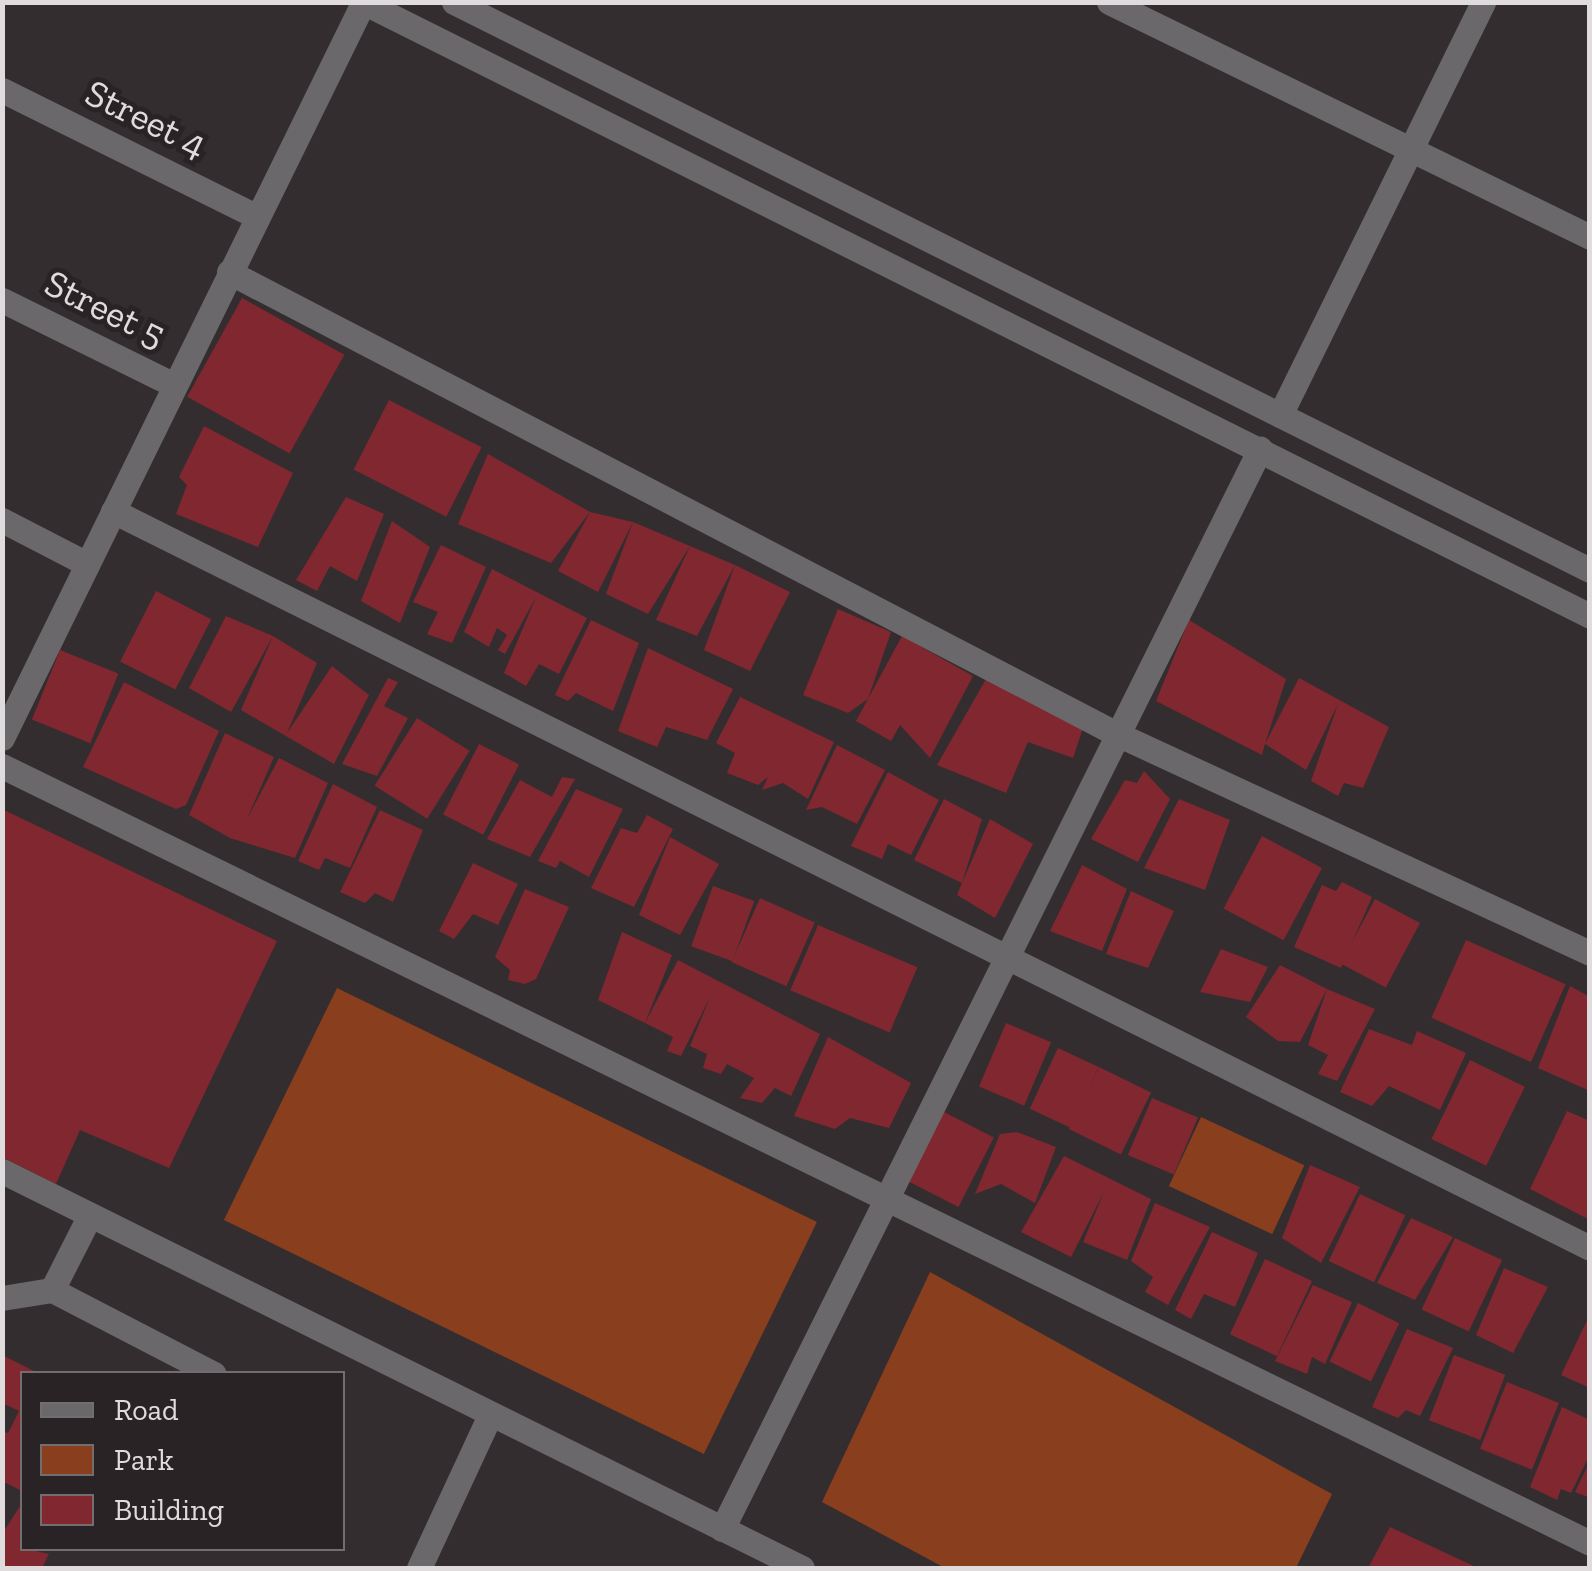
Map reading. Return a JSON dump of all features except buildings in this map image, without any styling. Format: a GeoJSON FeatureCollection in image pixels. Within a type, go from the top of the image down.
{"type":"FeatureCollection","features":[{"type":"Feature","properties":{"kind":"street"},"geometry":{"type":"LineString","coordinates":[[5,728],[363,2],[1590,616]]}},
{"type":"Feature","properties":{"kind":"street"},"geometry":{"type":"LineString","coordinates":[[454,2],[1590,570]]}},
{"type":"Feature","properties":{"kind":"street"},"geometry":{"type":"LineString","coordinates":[[1109,2],[1590,237]]}},
{"type":"Feature","properties":{"kind":"street"},"geometry":{"type":"LineString","coordinates":[[1280,414],[1483,2]]}},
{"type":"Feature","properties":{"kind":"street"},"geometry":{"type":"LineString","coordinates":[[561,98],[578,66]]}},
{"type":"Feature","properties":{"kind":"street","name":"Street 4"},"geometry":{"type":"LineString","coordinates":[[2,90],[256,216]]}},
{"type":"Feature","properties":{"kind":"street"},"geometry":{"type":"LineString","coordinates":[[229,272],[1117,734],[1590,953]]}},
{"type":"Feature","properties":{"kind":"street","name":"Street 5"},"geometry":{"type":"LineString","coordinates":[[2,300],[174,384]]}},
{"type":"Feature","properties":{"kind":"street"},"geometry":{"type":"LineString","coordinates":[[1034,336],[1049,300]]}},
{"type":"Feature","properties":{"kind":"street"},"geometry":{"type":"LineString","coordinates":[[722,1529],[1260,449]]}},
{"type":"Feature","properties":{"kind":"street"},"geometry":{"type":"LineString","coordinates":[[112,512],[1005,961],[1590,1248]]}},
{"type":"Feature","properties":{"kind":"street"},"geometry":{"type":"LineString","coordinates":[[2,520],[87,564]]}},
{"type":"Feature","properties":{"kind":"street"},"geometry":{"type":"LineString","coordinates":[[2,766],[884,1204],[1590,1543]]}},
{"type":"Feature","properties":{"kind":"street"},"geometry":{"type":"LineString","coordinates":[[2,1172],[802,1568]]}},
{"type":"Feature","properties":{"kind":"street"},"geometry":{"type":"LineString","coordinates":[[52,1290],[90,1215]]}},
{"type":"Feature","properties":{"kind":"street"},"geometry":{"type":"LineString","coordinates":[[2,1298],[52,1290],[208,1371]]}},
{"type":"Feature","properties":{"kind":"street"},"geometry":{"type":"LineString","coordinates":[[420,1568],[490,1416]]}},
{"type":"Feature","properties":{"kind":"green space"},"geometry":{"type":"Polygon","coordinates":[[[337,988],[817,1222],[704,1454],[224,1220],[337,988]]]}},
{"type":"Feature","properties":{"kind":"green space"},"geometry":{"type":"Polygon","coordinates":[[[1201,1117],[1304,1165],[1272,1234],[1169,1186],[1201,1117]]]}},
{"type":"Feature","properties":{"kind":"green space"},"geometry":{"type":"Polygon","coordinates":[[[930,1272],[1332,1494],[1296,1568],[945,1568],[822,1502],[930,1272]]]}}]}
